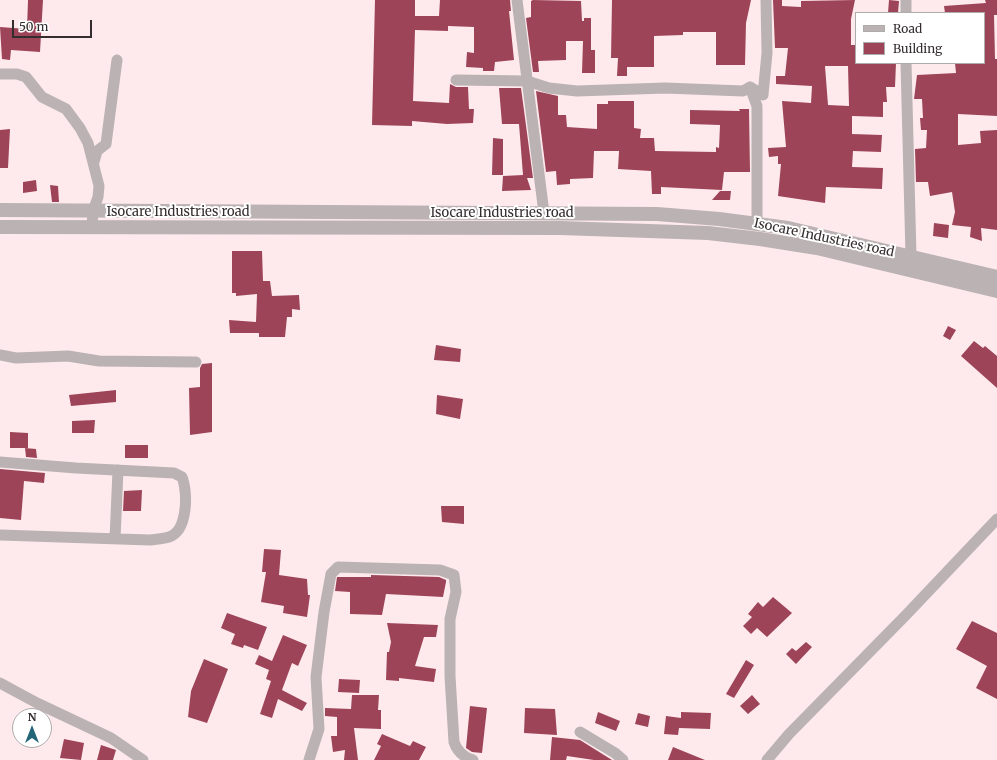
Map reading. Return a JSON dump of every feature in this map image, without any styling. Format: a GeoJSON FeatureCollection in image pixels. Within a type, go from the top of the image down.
{"type":"FeatureCollection","features":[{"type":"Feature","properties":{"kind":"street"},"geometry":{"type":"LineString","coordinates":[[517,0],[544,213]]}},
{"type":"Feature","properties":{"kind":"street"},"geometry":{"type":"LineString","coordinates":[[750,88],[763,95],[767,53],[766,0]]}},
{"type":"Feature","properties":{"kind":"street"},"geometry":{"type":"LineString","coordinates":[[906,0],[906,12]]}},
{"type":"Feature","properties":{"kind":"street"},"geometry":{"type":"LineString","coordinates":[[94,162],[97,151],[106,144],[117,60]]}},
{"type":"Feature","properties":{"kind":"street"},"geometry":{"type":"LineString","coordinates":[[906,64],[911,256]]}},
{"type":"Feature","properties":{"kind":"street"},"geometry":{"type":"LineString","coordinates":[[0,74],[17,74],[26,77],[42,97],[48,102],[58,104],[66,110],[80,128],[88,143],[99,186],[98,197],[92,211],[92,226]]}},
{"type":"Feature","properties":{"kind":"street"},"geometry":{"type":"LineString","coordinates":[[456,80],[527,81],[548,88],[577,91],[665,88],[743,91],[750,88]]}},
{"type":"Feature","properties":{"kind":"street"},"geometry":{"type":"LineString","coordinates":[[750,88],[757,106],[757,224]]}},
{"type":"Feature","properties":{"kind":"street","name":"Isocare Industries road"},"geometry":{"type":"LineString","coordinates":[[0,210],[657,214],[757,224],[819,235],[997,278]]}},
{"type":"Feature","properties":{"kind":"street","name":"Isocare Industries road"},"geometry":{"type":"LineString","coordinates":[[0,227],[92,226],[306,229],[560,228],[708,233],[760,238],[817,248],[997,291]]}},
{"type":"Feature","properties":{"kind":"street"},"geometry":{"type":"LineString","coordinates":[[0,356],[16,358],[68,356],[99,360],[196,362]]}},
{"type":"Feature","properties":{"kind":"street"},"geometry":{"type":"LineString","coordinates":[[0,462],[174,473],[182,477],[187,500],[182,521],[178,530],[170,537],[150,540],[0,535]]}},
{"type":"Feature","properties":{"kind":"street"},"geometry":{"type":"LineString","coordinates":[[115,539],[118,470]]}},
{"type":"Feature","properties":{"kind":"street"},"geometry":{"type":"LineString","coordinates":[[767,760],[788,734],[906,615],[997,519]]}},
{"type":"Feature","properties":{"kind":"street"},"geometry":{"type":"LineString","coordinates":[[309,760],[319,729],[316,677],[324,612],[331,574],[338,567],[440,570],[454,575],[456,592],[450,619],[450,676],[454,742],[457,750],[466,758],[473,760]]}},
{"type":"Feature","properties":{"kind":"street"},"geometry":{"type":"LineString","coordinates":[[0,683],[37,704],[111,738],[143,760]]}},
{"type":"Feature","properties":{"kind":"street"},"geometry":{"type":"LineString","coordinates":[[580,732],[615,753],[623,760]]}},
{"type":"Feature","properties":{"kind":"building"},"geometry":{"type":"Polygon","coordinates":[[[28,0],[43,0],[40,52],[11,50],[10,60],[2,59],[0,27],[27,29],[28,0]]]}},
{"type":"Feature","properties":{"kind":"building"},"geometry":{"type":"Polygon","coordinates":[[[375,0],[415,0],[415,16],[439,16],[440,0],[510,0],[511,11],[509,11],[514,60],[495,62],[494,71],[483,71],[483,68],[466,67],[467,52],[474,53],[474,27],[448,26],[448,31],[415,30],[413,101],[449,103],[450,84],[456,87],[468,87],[469,109],[474,109],[473,123],[447,124],[412,121],[412,126],[372,125],[375,0]]]}},
{"type":"Feature","properties":{"kind":"building"},"geometry":{"type":"Polygon","coordinates":[[[612,0],[751,0],[746,23],[745,65],[716,65],[716,32],[683,32],[683,35],[654,36],[654,67],[627,67],[627,76],[617,76],[618,58],[611,58],[612,0]]]}},
{"type":"Feature","properties":{"kind":"building"},"geometry":{"type":"Polygon","coordinates":[[[773,0],[782,0],[782,6],[801,7],[801,1],[855,0],[851,19],[851,45],[855,45],[855,64],[896,64],[895,87],[886,87],[887,102],[883,102],[883,117],[852,116],[852,134],[882,135],[881,152],[853,151],[852,167],[883,168],[882,189],[826,187],[825,203],[778,196],[781,164],[778,164],[778,156],[769,157],[768,148],[786,147],[782,101],[811,103],[812,86],[776,84],[776,76],[785,76],[788,48],[775,48],[773,0]],[[825,66],[828,105],[849,106],[848,66],[825,66]]]}},
{"type":"Feature","properties":{"kind":"building"},"geometry":{"type":"Polygon","coordinates":[[[889,0],[899,1],[898,12],[888,12],[889,0]]]}},
{"type":"Feature","properties":{"kind":"building"},"geometry":{"type":"Polygon","coordinates":[[[985,0],[997,0],[997,15],[994,15],[995,59],[997,59],[997,116],[958,114],[958,145],[981,143],[980,131],[997,130],[997,230],[981,228],[982,241],[970,237],[971,227],[952,225],[955,212],[952,192],[930,196],[928,182],[916,182],[915,149],[926,148],[927,130],[921,130],[920,118],[923,118],[922,99],[914,99],[917,75],[956,73],[955,64],[985,64],[985,12],[945,12],[944,6],[986,3],[985,0]]]}},
{"type":"Feature","properties":{"kind":"building"},"geometry":{"type":"Polygon","coordinates":[[[531,1],[581,1],[582,21],[584,21],[584,18],[591,18],[591,50],[595,50],[595,73],[582,73],[583,41],[566,41],[566,60],[538,61],[539,72],[533,72],[526,18],[531,17],[531,1]]]}},
{"type":"Feature","properties":{"kind":"building"},"geometry":{"type":"Polygon","coordinates":[[[499,88],[521,88],[533,178],[527,178],[531,190],[502,191],[503,176],[523,175],[519,124],[502,124],[499,88]]]}},
{"type":"Feature","properties":{"kind":"building"},"geometry":{"type":"Polygon","coordinates":[[[536,91],[558,96],[558,115],[566,115],[567,127],[597,129],[597,104],[608,104],[608,101],[634,101],[634,128],[641,129],[640,138],[654,138],[655,151],[716,152],[716,147],[719,148],[720,125],[690,124],[690,110],[740,111],[739,109],[749,109],[750,172],[724,172],[722,190],[661,187],[661,194],[652,194],[651,171],[618,169],[619,151],[594,151],[593,178],[570,179],[570,184],[557,185],[556,171],[546,172],[536,91]]]}},
{"type":"Feature","properties":{"kind":"building"},"geometry":{"type":"Polygon","coordinates":[[[10,129],[8,168],[0,168],[0,130],[10,129]]]}},
{"type":"Feature","properties":{"kind":"building"},"geometry":{"type":"Polygon","coordinates":[[[493,138],[503,139],[503,175],[492,175],[493,138]]]}},
{"type":"Feature","properties":{"kind":"building"},"geometry":{"type":"Polygon","coordinates":[[[36,180],[37,191],[23,193],[23,182],[36,180]]]}},
{"type":"Feature","properties":{"kind":"building"},"geometry":{"type":"Polygon","coordinates":[[[50,185],[58,186],[59,202],[52,202],[50,185]]]}},
{"type":"Feature","properties":{"kind":"building"},"geometry":{"type":"Polygon","coordinates":[[[720,191],[731,191],[730,200],[712,200],[720,191]]]}},
{"type":"Feature","properties":{"kind":"building"},"geometry":{"type":"Polygon","coordinates":[[[934,223],[949,225],[948,238],[933,236],[934,223]]]}},
{"type":"Feature","properties":{"kind":"building"},"geometry":{"type":"Polygon","coordinates":[[[232,251],[262,251],[263,281],[270,281],[272,296],[299,295],[300,310],[292,309],[292,317],[287,317],[285,337],[259,337],[259,333],[230,333],[229,320],[256,322],[257,294],[236,296],[236,293],[232,293],[232,251]]]}},
{"type":"Feature","properties":{"kind":"building"},"geometry":{"type":"Polygon","coordinates":[[[948,326],[956,330],[950,340],[943,336],[948,326]]]}},
{"type":"Feature","properties":{"kind":"building"},"geometry":{"type":"Polygon","coordinates":[[[974,341],[983,348],[985,346],[997,356],[997,388],[961,356],[974,341]]]}},
{"type":"Feature","properties":{"kind":"building"},"geometry":{"type":"Polygon","coordinates":[[[436,345],[461,349],[460,362],[434,360],[436,345]]]}},
{"type":"Feature","properties":{"kind":"building"},"geometry":{"type":"Polygon","coordinates":[[[212,363],[212,432],[190,435],[189,388],[200,387],[200,368],[202,364],[212,363]]]}},
{"type":"Feature","properties":{"kind":"building"},"geometry":{"type":"Polygon","coordinates":[[[116,390],[116,402],[71,406],[69,395],[116,390]]]}},
{"type":"Feature","properties":{"kind":"building"},"geometry":{"type":"Polygon","coordinates":[[[437,395],[463,399],[460,419],[436,414],[437,395]]]}},
{"type":"Feature","properties":{"kind":"building"},"geometry":{"type":"Polygon","coordinates":[[[95,420],[94,433],[72,433],[72,421],[95,420]]]}},
{"type":"Feature","properties":{"kind":"building"},"geometry":{"type":"Polygon","coordinates":[[[10,432],[28,433],[28,448],[10,448],[10,432]]]}},
{"type":"Feature","properties":{"kind":"building"},"geometry":{"type":"Polygon","coordinates":[[[125,445],[148,445],[148,458],[125,458],[125,445]]]}},
{"type":"Feature","properties":{"kind":"building"},"geometry":{"type":"Polygon","coordinates":[[[25,448],[36,449],[37,458],[26,457],[25,448]]]}},
{"type":"Feature","properties":{"kind":"building"},"geometry":{"type":"Polygon","coordinates":[[[0,469],[45,473],[44,483],[24,481],[21,520],[0,518],[0,469]]]}},
{"type":"Feature","properties":{"kind":"building"},"geometry":{"type":"Polygon","coordinates":[[[142,490],[141,511],[123,511],[124,491],[142,490]]]}},
{"type":"Feature","properties":{"kind":"building"},"geometry":{"type":"Polygon","coordinates":[[[441,506],[464,506],[464,524],[442,522],[441,506]]]}},
{"type":"Feature","properties":{"kind":"building"},"geometry":{"type":"Polygon","coordinates":[[[264,549],[281,550],[279,575],[307,579],[308,595],[310,595],[307,617],[283,613],[284,606],[261,602],[266,572],[262,572],[264,549]]]}},
{"type":"Feature","properties":{"kind":"building"},"geometry":{"type":"Polygon","coordinates":[[[371,575],[439,577],[446,580],[446,582],[443,597],[386,594],[382,615],[350,614],[350,592],[335,591],[337,577],[371,577],[371,575]]]}},
{"type":"Feature","properties":{"kind":"building"},"geometry":{"type":"Polygon","coordinates":[[[773,597],[792,613],[767,637],[757,628],[751,634],[743,626],[752,617],[748,614],[758,602],[763,607],[773,597]]]}},
{"type":"Feature","properties":{"kind":"building"},"geometry":{"type":"Polygon","coordinates":[[[227,613],[267,627],[258,650],[244,645],[243,648],[231,644],[235,634],[221,628],[227,613]]]}},
{"type":"Feature","properties":{"kind":"building"},"geometry":{"type":"Polygon","coordinates":[[[972,621],[997,633],[997,699],[976,688],[987,666],[956,649],[972,621]]]}},
{"type":"Feature","properties":{"kind":"building"},"geometry":{"type":"Polygon","coordinates":[[[387,623],[438,625],[436,637],[424,637],[415,666],[436,669],[434,682],[399,678],[399,681],[386,680],[387,652],[389,652],[391,642],[387,623]]]}},
{"type":"Feature","properties":{"kind":"building"},"geometry":{"type":"Polygon","coordinates":[[[283,635],[307,645],[298,666],[292,663],[282,690],[307,703],[302,711],[278,699],[272,718],[260,714],[271,681],[266,679],[269,670],[255,664],[259,655],[272,661],[283,635]]]}},
{"type":"Feature","properties":{"kind":"building"},"geometry":{"type":"Polygon","coordinates":[[[806,642],[812,647],[796,664],[786,654],[792,648],[796,651],[806,642]]]}},
{"type":"Feature","properties":{"kind":"building"},"geometry":{"type":"Polygon","coordinates":[[[204,659],[228,669],[207,723],[188,717],[191,691],[204,659]]]}},
{"type":"Feature","properties":{"kind":"building"},"geometry":{"type":"Polygon","coordinates":[[[746,660],[754,665],[734,698],[726,694],[746,660]]]}},
{"type":"Feature","properties":{"kind":"building"},"geometry":{"type":"Polygon","coordinates":[[[339,679],[360,680],[359,693],[338,692],[339,679]]]}},
{"type":"Feature","properties":{"kind":"building"},"geometry":{"type":"Polygon","coordinates":[[[352,695],[379,695],[378,710],[381,710],[381,729],[354,728],[358,760],[344,760],[345,750],[333,752],[331,736],[337,736],[337,717],[325,716],[325,708],[351,709],[352,695]]]}},
{"type":"Feature","properties":{"kind":"building"},"geometry":{"type":"Polygon","coordinates":[[[752,695],[760,704],[748,714],[740,706],[752,695]]]}},
{"type":"Feature","properties":{"kind":"building"},"geometry":{"type":"Polygon","coordinates":[[[470,706],[487,708],[482,753],[472,752],[466,748],[470,706]]]}},
{"type":"Feature","properties":{"kind":"building"},"geometry":{"type":"Polygon","coordinates":[[[525,708],[555,709],[557,735],[524,733],[525,708]]]}},
{"type":"Feature","properties":{"kind":"building"},"geometry":{"type":"Polygon","coordinates":[[[598,712],[620,721],[616,731],[595,723],[598,712]]]}},
{"type":"Feature","properties":{"kind":"building"},"geometry":{"type":"Polygon","coordinates":[[[681,712],[711,713],[710,729],[679,728],[678,735],[664,734],[666,716],[681,718],[681,712]]]}},
{"type":"Feature","properties":{"kind":"building"},"geometry":{"type":"Polygon","coordinates":[[[638,713],[650,716],[648,727],[635,724],[638,713]]]}},
{"type":"Feature","properties":{"kind":"building"},"geometry":{"type":"Polygon","coordinates":[[[382,734],[410,746],[413,741],[426,747],[419,760],[374,760],[381,746],[377,744],[382,734]]]}},
{"type":"Feature","properties":{"kind":"building"},"geometry":{"type":"Polygon","coordinates":[[[552,737],[580,740],[612,760],[594,760],[567,756],[566,760],[550,760],[552,737]]]}},
{"type":"Feature","properties":{"kind":"building"},"geometry":{"type":"Polygon","coordinates":[[[64,739],[84,743],[81,760],[60,758],[64,739]]]}},
{"type":"Feature","properties":{"kind":"building"},"geometry":{"type":"Polygon","coordinates":[[[101,745],[116,750],[113,760],[97,760],[101,745]]]}},
{"type":"Feature","properties":{"kind":"building"},"geometry":{"type":"Polygon","coordinates":[[[673,747],[705,760],[668,760],[673,747]]]}}]}
